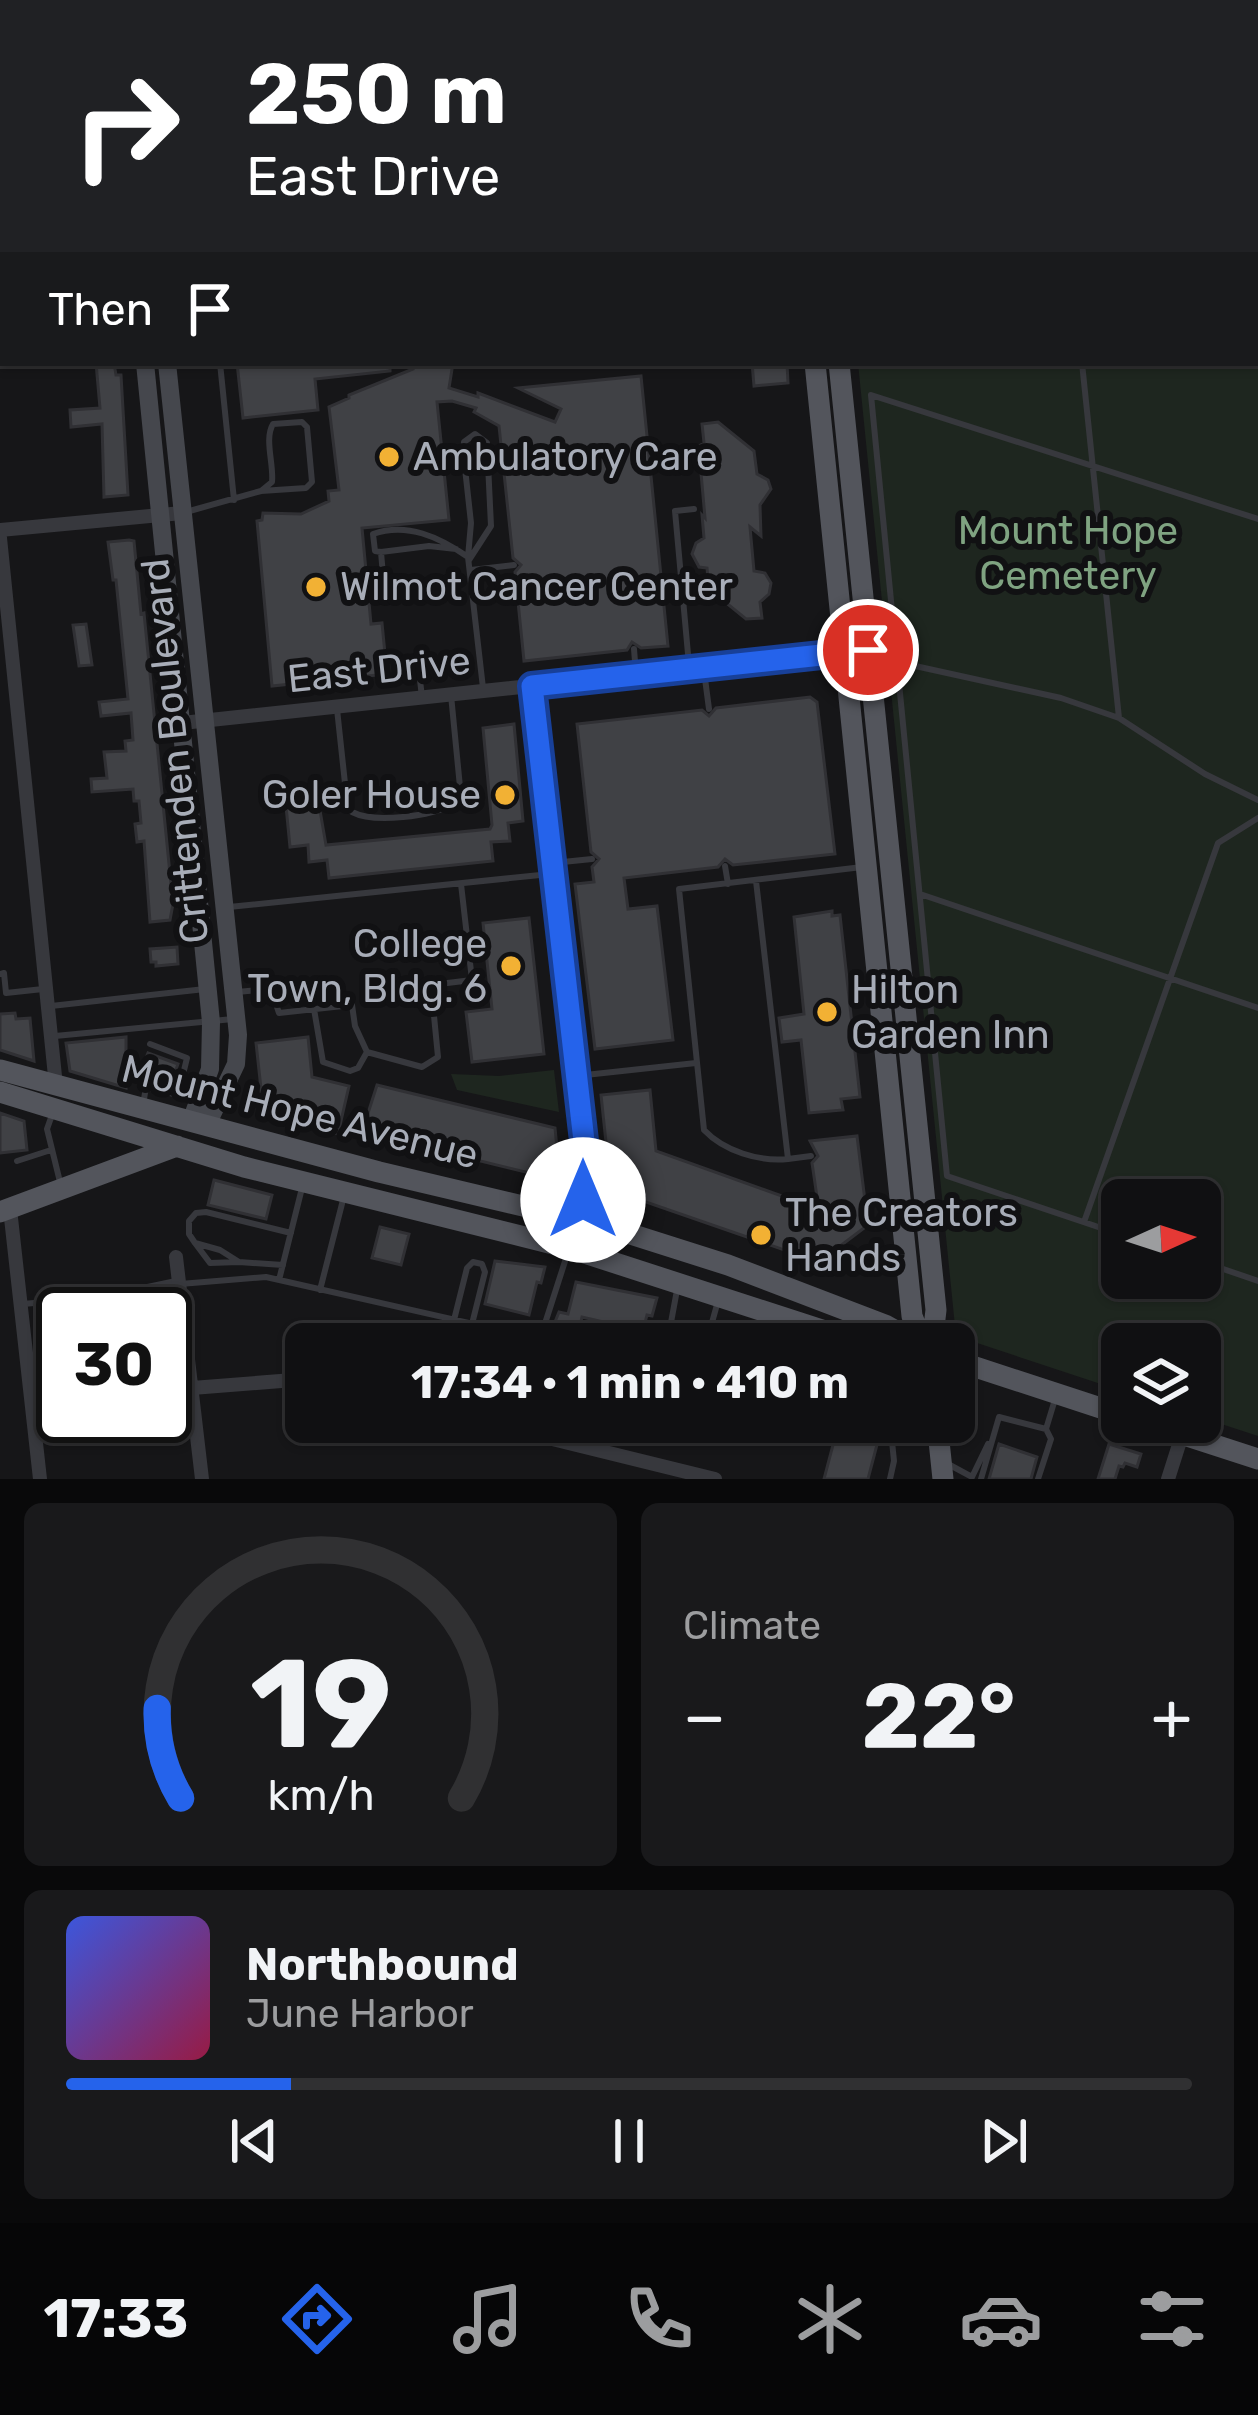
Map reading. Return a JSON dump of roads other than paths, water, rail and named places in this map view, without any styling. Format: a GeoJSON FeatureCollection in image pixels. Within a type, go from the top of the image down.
{"type":"FeatureCollection","features":[{"type":"Feature","properties":{"kind":"main road"},"geometry":{"type":"LineString","coordinates":[[815,366],[913,1323]]}},
{"type":"Feature","properties":{"kind":"main road"},"geometry":{"type":"LineString","coordinates":[[839,366],[936,1310],[932,1323]]}},
{"type":"Feature","properties":{"kind":"main road","name":"Mount Hope Avenue"},"geometry":{"type":"LineString","coordinates":[[0,1070],[175,1147],[569,1248],[794,1323]]}},
{"type":"Feature","properties":{"kind":"main road","name":"Mount Hope Avenue"},"geometry":{"type":"LineString","coordinates":[[0,1092],[143,1109],[578,1219],[728,1265],[880,1323]]}},
{"type":"Feature","properties":{"kind":"main road"},"geometry":{"type":"LineString","coordinates":[[5,1210],[175,1147],[199,1124]]}},
{"type":"Feature","properties":{"kind":"main road"},"geometry":{"type":"LineString","coordinates":[[975,1367],[1101,1407]]}},
{"type":"Feature","properties":{"kind":"main road"},"geometry":{"type":"LineString","coordinates":[[1207,1443],[1258,1459]]}},
{"type":"Feature","properties":{"kind":"street","name":"Crittenden Boulevard"},"geometry":{"type":"LineString","coordinates":[[145,366],[212,1022],[210,1069],[199,1124]]}},
{"type":"Feature","properties":{"kind":"street","name":"Crittenden Boulevard"},"geometry":{"type":"LineString","coordinates":[[167,366],[236,1019],[236,1064],[199,1124]]}},
{"type":"Feature","properties":{"kind":"street"},"geometry":{"type":"LineString","coordinates":[[55,1098],[0,534],[182,513]]}},
{"type":"Feature","properties":{"kind":"street","name":"East Drive"},"geometry":{"type":"LineString","coordinates":[[182,723],[868,650]]}},
{"type":"Feature","properties":{"kind":"street"},"geometry":{"type":"LineString","coordinates":[[532,686],[586,1170],[569,1248]]}},
{"type":"Feature","properties":{"kind":"street"},"geometry":{"type":"LineString","coordinates":[[200,910],[225,908]]}},
{"type":"Feature","properties":{"kind":"street"},"geometry":{"type":"LineString","coordinates":[[5,1210],[40,1479]]}},
{"type":"Feature","properties":{"kind":"street"},"geometry":{"type":"LineString","coordinates":[[176,1257],[180,1287]]}},
{"type":"Feature","properties":{"kind":"street"},"geometry":{"type":"LineString","coordinates":[[202,1479],[192,1388],[285,1380]]}},
{"type":"Feature","properties":{"kind":"street"},"geometry":{"type":"LineString","coordinates":[[568,1443],[715,1479]]}},
{"type":"Feature","properties":{"kind":"street"},"geometry":{"type":"LineString","coordinates":[[1168,1479],[1179,1443]]}},
{"type":"Feature","properties":{"kind":"lane"},"geometry":{"type":"LineString","coordinates":[[220,366],[234,500]]}},
{"type":"Feature","properties":{"kind":"lane"},"geometry":{"type":"LineString","coordinates":[[1082,366],[1118,718]]}},
{"type":"Feature","properties":{"kind":"lane"},"geometry":{"type":"LineString","coordinates":[[1101,1228],[947,1176],[871,395],[1258,519]]}},
{"type":"Feature","properties":{"kind":"lane"},"geometry":{"type":"LineString","coordinates":[[182,513],[312,482],[307,427],[302,422],[273,424],[269,430],[272,482],[261,491]]}},
{"type":"Feature","properties":{"kind":"lane"},"geometry":{"type":"LineString","coordinates":[[469,562],[491,526],[493,503],[487,443],[475,434],[464,442],[463,450],[471,523],[469,562],[483,692]]}},
{"type":"Feature","properties":{"kind":"lane"},"geometry":{"type":"LineString","coordinates":[[694,509],[675,511],[697,668],[709,709]]}},
{"type":"Feature","properties":{"kind":"lane"},"geometry":{"type":"LineString","coordinates":[[456,549],[429,546],[375,551],[373,534],[410,529],[456,549],[469,562],[514,565]]}},
{"type":"Feature","properties":{"kind":"lane"},"geometry":{"type":"LineString","coordinates":[[381,552],[384,587]]}},
{"type":"Feature","properties":{"kind":"lane"},"geometry":{"type":"LineString","coordinates":[[634,649],[636,674]]}},
{"type":"Feature","properties":{"kind":"lane"},"geometry":{"type":"LineString","coordinates":[[418,661],[422,698]]}},
{"type":"Feature","properties":{"kind":"lane"},"geometry":{"type":"LineString","coordinates":[[897,662],[1061,698],[1118,718],[1258,800]]}},
{"type":"Feature","properties":{"kind":"lane"},"geometry":{"type":"LineString","coordinates":[[337,707],[352,812],[368,818],[448,808],[458,796],[451,695]]}},
{"type":"Feature","properties":{"kind":"lane"},"geometry":{"type":"LineString","coordinates":[[1084,1222],[1218,843],[1258,818]]}},
{"type":"Feature","properties":{"kind":"lane"},"geometry":{"type":"LineString","coordinates":[[225,908],[461,884],[592,859]]}},
{"type":"Feature","properties":{"kind":"lane"},"geometry":{"type":"LineString","coordinates":[[725,866],[728,884]]}},
{"type":"Feature","properties":{"kind":"lane"},"geometry":{"type":"LineString","coordinates":[[812,1156],[764,1160],[714,1140],[704,1130],[679,890],[865,867]]}},
{"type":"Feature","properties":{"kind":"lane"},"geometry":{"type":"LineString","coordinates":[[756,880],[788,1159]]}},
{"type":"Feature","properties":{"kind":"lane"},"geometry":{"type":"LineString","coordinates":[[233,992],[271,988],[279,1013],[352,1005],[367,1052],[422,1067],[438,1057],[431,985],[472,980],[461,884]]}},
{"type":"Feature","properties":{"kind":"lane"},"geometry":{"type":"LineString","coordinates":[[919,893],[1258,1008]]}},
{"type":"Feature","properties":{"kind":"lane"},"geometry":{"type":"LineString","coordinates":[[0,974],[4,974],[6,993],[46,989]]}},
{"type":"Feature","properties":{"kind":"lane"},"geometry":{"type":"LineString","coordinates":[[48,1006],[208,989]]}},
{"type":"Feature","properties":{"kind":"lane"},"geometry":{"type":"LineString","coordinates":[[314,1009],[323,1062],[350,1071],[358,1068],[367,1052]]}},
{"type":"Feature","properties":{"kind":"lane"},"geometry":{"type":"LineString","coordinates":[[51,1036],[236,1019]]}},
{"type":"Feature","properties":{"kind":"lane"},"geometry":{"type":"LineString","coordinates":[[143,1109],[146,1087],[178,1095],[188,1058],[150,1044]]}},
{"type":"Feature","properties":{"kind":"lane"},"geometry":{"type":"LineString","coordinates":[[576,1076],[697,1063]]}},
{"type":"Feature","properties":{"kind":"lane"},"geometry":{"type":"LineString","coordinates":[[55,1098],[47,1129],[62,1189]]}},
{"type":"Feature","properties":{"kind":"lane"},"geometry":{"type":"LineString","coordinates":[[16,1162],[51,1150]]}},
{"type":"Feature","properties":{"kind":"lane"},"geometry":{"type":"LineString","coordinates":[[279,1280],[304,1182]]}},
{"type":"Feature","properties":{"kind":"lane"},"geometry":{"type":"LineString","coordinates":[[320,1290],[345,1192]]}},
{"type":"Feature","properties":{"kind":"lane"},"geometry":{"type":"LineString","coordinates":[[283,1265],[210,1263],[189,1234],[189,1221],[202,1212],[291,1233]]}},
{"type":"Feature","properties":{"kind":"lane"},"geometry":{"type":"LineString","coordinates":[[195,1244],[220,1250],[239,1262]]}},
{"type":"Feature","properties":{"kind":"lane"},"geometry":{"type":"LineString","coordinates":[[545,1323],[569,1248]]}},
{"type":"Feature","properties":{"kind":"lane"},"geometry":{"type":"LineString","coordinates":[[454,1320],[467,1268],[473,1262],[482,1264],[485,1272],[472,1323]]}},
{"type":"Feature","properties":{"kind":"lane"},"geometry":{"type":"LineString","coordinates":[[1221,1268],[1258,1281]]}},
{"type":"Feature","properties":{"kind":"lane"},"geometry":{"type":"LineString","coordinates":[[20,1304],[255,1276],[468,1323]]}},
{"type":"Feature","properties":{"kind":"lane"},"geometry":{"type":"LineString","coordinates":[[671,1323],[678,1281]]}},
{"type":"Feature","properties":{"kind":"lane"},"geometry":{"type":"LineString","coordinates":[[712,1323],[720,1295]]}},
{"type":"Feature","properties":{"kind":"lane"},"geometry":{"type":"LineString","coordinates":[[761,1323],[764,1310]]}},
{"type":"Feature","properties":{"kind":"lane"},"geometry":{"type":"LineString","coordinates":[[1038,1479],[1051,1439],[1046,1429],[1057,1393]]}},
{"type":"Feature","properties":{"kind":"lane"},"geometry":{"type":"LineString","coordinates":[[981,1479],[996,1421],[1005,1416],[1046,1429]]}},
{"type":"Feature","properties":{"kind":"lane"},"geometry":{"type":"LineString","coordinates":[[942,1469],[971,1477],[990,1441]]}},
{"type":"Feature","properties":{"kind":"lane"},"geometry":{"type":"LineString","coordinates":[[890,1479],[892,1443]]}},
{"type":"Feature","properties":{"kind":"place","name":"Ambulatory Care"},"geometry":{"type":"Point","coordinates":[389,457]}},
{"type":"Feature","properties":{"kind":"place","name":"Wilmot Cancer Center"},"geometry":{"type":"Point","coordinates":[316,587]}},
{"type":"Feature","properties":{"kind":"place","name":"Goler House"},"geometry":{"type":"Point","coordinates":[505,795]}},
{"type":"Feature","properties":{"kind":"place","name":"College Town, Bldg. 6"},"geometry":{"type":"Point","coordinates":[511,966]}},
{"type":"Feature","properties":{"kind":"place","name":"Hilton Garden Inn"},"geometry":{"type":"Point","coordinates":[827,1012]}},
{"type":"Feature","properties":{"kind":"place","name":"The Creators Hands"},"geometry":{"type":"Point","coordinates":[761,1235]}},
{"type":"Feature","properties":{"kind":"park label","name":"Mount Hope Cemetery"},"geometry":{"type":"Point","coordinates":[1068,554]}}]}
